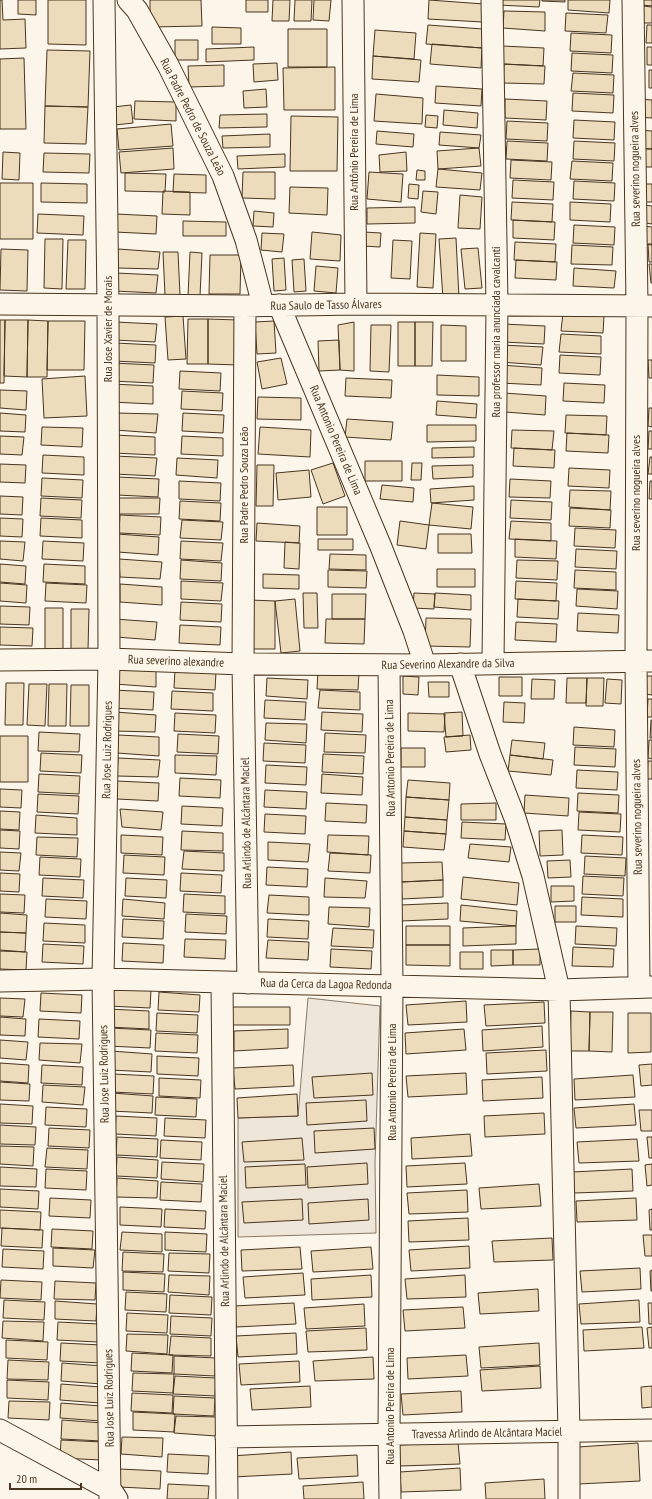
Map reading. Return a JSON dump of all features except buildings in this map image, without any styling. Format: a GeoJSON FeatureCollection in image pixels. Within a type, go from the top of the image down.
{"type":"FeatureCollection","features":[{"type":"Feature","properties":{"kind":"street","name":"Rua Jose Xavier de Morais"},"geometry":{"type":"LineString","coordinates":[[104,0],[108,305],[109,659]]}},
{"type":"Feature","properties":{"kind":"street","name":"Rua Padre Pedro de Souza Leão"},"geometry":{"type":"LineString","coordinates":[[128,0],[137,10],[164,58],[223,176],[246,240],[262,305]]}},
{"type":"Feature","properties":{"kind":"street","name":"Rua Antônio Pereira de Lima"},"geometry":{"type":"LineString","coordinates":[[353,0],[356,304]]}},
{"type":"Feature","properties":{"kind":"street","name":"Rua professor maria anunciada cavalcanti"},"geometry":{"type":"LineString","coordinates":[[492,0],[497,304],[493,663]]}},
{"type":"Feature","properties":{"kind":"street","name":"Rua severino nogueira alves"},"geometry":{"type":"LineString","coordinates":[[633,0],[645,306],[645,987]]}},
{"type":"Feature","properties":{"kind":"street","name":"Rua Saulo de Tasso Álvares"},"geometry":{"type":"LineString","coordinates":[[0,304],[497,304],[645,306]]}},
{"type":"Feature","properties":{"kind":"street","name":"Rua Padre Pedro Souza Leão"},"geometry":{"type":"LineString","coordinates":[[243,664],[262,305]]}},
{"type":"Feature","properties":{"kind":"street","name":"Rua Antonio Pereira de Lima"},"geometry":{"type":"LineString","coordinates":[[262,305],[378,540],[414,631],[425,665]]}},
{"type":"Feature","properties":{"kind":"street"},"geometry":{"type":"LineString","coordinates":[[0,660],[109,659]]}},
{"type":"Feature","properties":{"kind":"street","name":"Rua severino alexandre"},"geometry":{"type":"LineString","coordinates":[[109,659],[243,664]]}},
{"type":"Feature","properties":{"kind":"street","name":"Rua Jose Luiz Rodrigues"},"geometry":{"type":"LineString","coordinates":[[109,659],[103,979],[113,1496]]}},
{"type":"Feature","properties":{"kind":"street","name":"Rua Severino Alexandre da Silva"},"geometry":{"type":"LineString","coordinates":[[243,664],[425,665],[644,661]]}},
{"type":"Feature","properties":{"kind":"street","name":"Rua Arlindo de Alcântara Maciel"},"geometry":{"type":"LineString","coordinates":[[243,664],[248,983]]}},
{"type":"Feature","properties":{"kind":"street"},"geometry":{"type":"LineString","coordinates":[[460,664],[490,754],[520,832],[533,876],[560,990],[569,1499]]}},
{"type":"Feature","properties":{"kind":"street","name":"Rua Antonio Pereira de Lima"},"geometry":{"type":"LineString","coordinates":[[389,665],[392,986],[389,1434],[390,1499]]}},
{"type":"Feature","properties":{"kind":"street","name":"Rua da Cerca da Lagoa Redonda"},"geometry":{"type":"LineString","coordinates":[[0,981],[103,979],[560,990],[645,987]]}},
{"type":"Feature","properties":{"kind":"street","name":"Rua Arlindo de Alcântara Maciel"},"geometry":{"type":"LineString","coordinates":[[222,982],[227,1499]]}},
{"type":"Feature","properties":{"kind":"street"},"geometry":{"type":"LineString","coordinates":[[0,1430],[113,1496]]}},
{"type":"Feature","properties":{"kind":"street","name":"Travessa Arlindo de Alcântara Maciel"},"geometry":{"type":"LineString","coordinates":[[226,1437],[652,1430]]}},
{"type":"Feature","properties":{"kind":"shaded area"},"geometry":{"type":"Polygon","coordinates":[[[308,998],[380,1006],[375,1163],[376,1233],[238,1237],[238,1118],[298,1116],[308,998]]]}}]}
